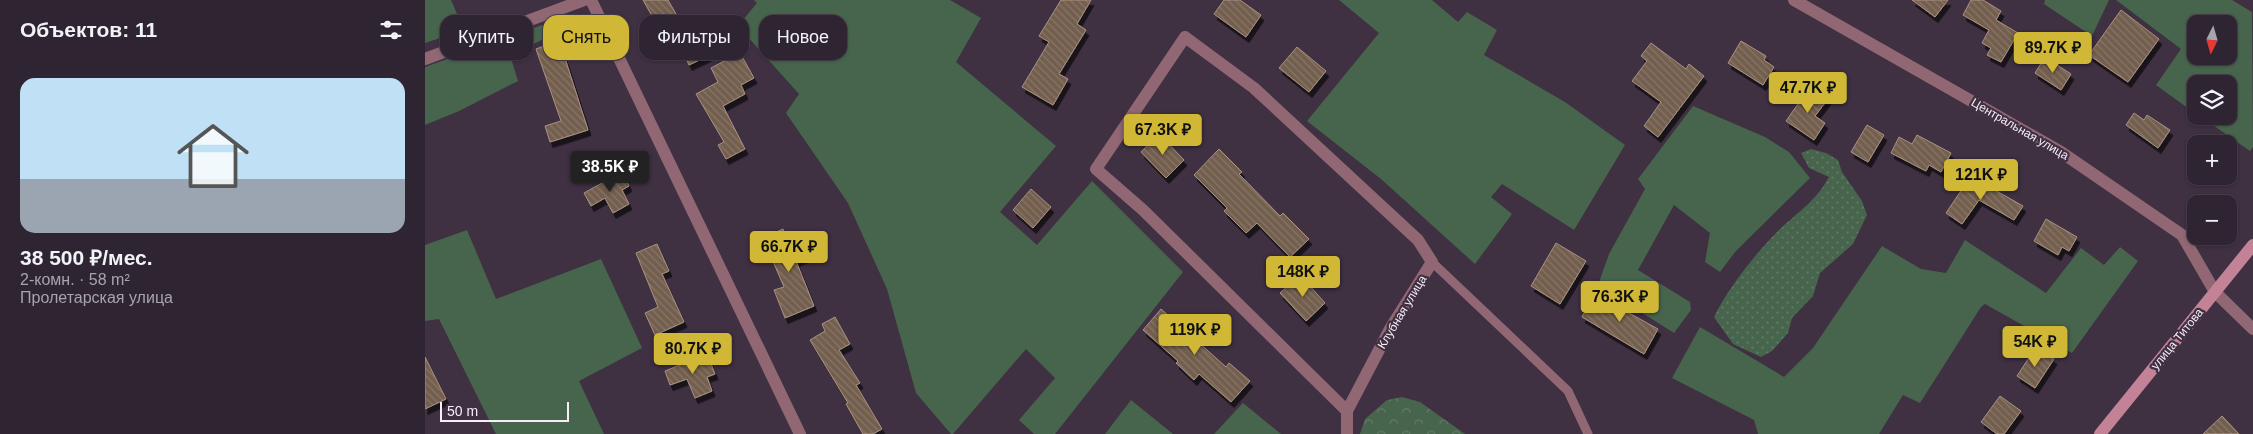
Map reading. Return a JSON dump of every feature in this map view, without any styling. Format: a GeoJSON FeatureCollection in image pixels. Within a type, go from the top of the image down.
{"type":"FeatureCollection","features":[{"type":"Feature","properties":{"kind":"main road","name":"улица Титова"},"geometry":{"type":"LineString","coordinates":[[2100,434],[2253,244]]}},
{"type":"Feature","properties":{"kind":"street"},"geometry":{"type":"LineString","coordinates":[[425,59],[584,0]]}},
{"type":"Feature","properties":{"kind":"street"},"geometry":{"type":"LineString","coordinates":[[591,0],[800,434]]}},
{"type":"Feature","properties":{"kind":"street","name":"Центральная улица"},"geometry":{"type":"LineString","coordinates":[[1794,0],[2061,152],[2174,229],[2182,235],[2215,292],[2253,329]]}},
{"type":"Feature","properties":{"kind":"street","name":"Клубная улица"},"geometry":{"type":"LineString","coordinates":[[1185,37],[1254,88],[1418,240],[1431,262],[1390,329],[1347,411],[1143,210],[1096,169],[1185,37]]}},
{"type":"Feature","properties":{"kind":"street"},"geometry":{"type":"LineString","coordinates":[[1347,411],[1347,434]]}},
{"type":"Feature","properties":{"kind":"lane"},"geometry":{"type":"LineString","coordinates":[[1431,262],[1568,390],[1588,434]]}},
{"type":"Feature","properties":{"kind":"green space"},"geometry":{"type":"Polygon","coordinates":[[[425,0],[451,0],[458,15],[440,15],[440,38],[425,43],[425,0]]]}},
{"type":"Feature","properties":{"kind":"green space"},"geometry":{"type":"Polygon","coordinates":[[[754,0],[950,0],[981,18],[956,62],[1056,146],[1000,212],[1037,245],[1092,181],[1183,272],[1055,434],[1034,434],[1019,420],[1055,378],[1026,349],[953,434],[916,393],[887,289],[848,203],[786,113],[799,94],[768,60],[847,60],[847,15],[759,15],[759,49],[749,38],[749,15],[747,15],[757,3],[754,0]]]}},
{"type":"Feature","properties":{"kind":"green space"},"geometry":{"type":"Polygon","coordinates":[[[1339,0],[1432,0],[1458,22],[1467,12],[1497,30],[1484,55],[1565,102],[1625,145],[1574,230],[1502,184],[1491,197],[1512,214],[1475,264],[1381,179],[1307,121],[1379,33],[1339,0]]]}},
{"type":"Feature","properties":{"kind":"green space"},"geometry":{"type":"Polygon","coordinates":[[[2045,0],[2109,0],[2092,36],[2044,4],[2045,0]]]}},
{"type":"Feature","properties":{"kind":"green space"},"geometry":{"type":"Polygon","coordinates":[[[2116,0],[2232,0],[2252,12],[2253,147],[2250,151],[2237,142],[2237,135],[2227,135],[2213,125],[2237,125],[2237,75],[2187,75],[2187,107],[2156,85],[2181,49],[2116,0]]]}},
{"type":"Feature","properties":{"kind":"green space"},"geometry":{"type":"Polygon","coordinates":[[[543,25],[543,39],[533,44],[533,28],[543,25]]]}},
{"type":"Feature","properties":{"kind":"green space"},"geometry":{"type":"Polygon","coordinates":[[[445,60],[512,60],[518,81],[459,111],[425,125],[425,67],[445,60]]]}},
{"type":"Feature","properties":{"kind":"green space"},"geometry":{"type":"Polygon","coordinates":[[[1693,106],[1765,137],[1789,152],[1810,178],[1735,252],[1720,272],[1705,262],[1710,233],[1674,205],[1638,270],[1690,302],[1691,310],[1674,333],[1598,285],[1609,254],[1645,189],[1638,179],[1693,106]]]}},
{"type":"Feature","properties":{"kind":"green space"},"geometry":{"type":"Polygon","coordinates":[[[1811,149],[1826,153],[1838,160],[1842,172],[1862,201],[1867,215],[1853,244],[1820,273],[1813,296],[1792,318],[1788,333],[1772,351],[1761,357],[1733,344],[1714,317],[1727,294],[1752,260],[1779,230],[1812,200],[1829,177],[1809,168],[1801,153],[1811,149]]]}},
{"type":"Feature","properties":{"kind":"green space"},"geometry":{"type":"Polygon","coordinates":[[[467,230],[496,299],[601,259],[642,348],[579,381],[604,434],[496,434],[439,319],[425,321],[425,245],[467,230]]]}},
{"type":"Feature","properties":{"kind":"green space"},"geometry":{"type":"Polygon","coordinates":[[[1965,240],[2046,293],[2081,248],[2104,265],[2120,247],[2138,261],[2072,353],[1985,304],[1981,307],[1920,403],[1903,395],[1879,434],[1758,434],[1754,420],[1672,378],[1700,327],[1784,377],[1813,348],[1882,246],[1921,269],[1946,273],[1965,240]]]}},
{"type":"Feature","properties":{"kind":"green space"},"geometry":{"type":"Polygon","coordinates":[[[1402,397],[1420,402],[1465,434],[1360,434],[1365,419],[1387,400],[1402,397]]]}},
{"type":"Feature","properties":{"kind":"green space"},"geometry":{"type":"Polygon","coordinates":[[[1131,400],[1173,434],[1105,434],[1131,400]]]}},
{"type":"Feature","properties":{"kind":"green space"},"geometry":{"type":"Polygon","coordinates":[[[1243,403],[1281,434],[1214,434],[1243,403]]]}},
{"type":"Feature","properties":{"kind":"building"},"geometry":{"type":"Polygon","coordinates":[[[643,0],[668,0],[677,15],[651,15],[643,0]]]}},
{"type":"Feature","properties":{"kind":"building"},"geometry":{"type":"Polygon","coordinates":[[[1061,0],[1091,0],[1077,24],[1086,30],[1059,74],[1068,79],[1053,105],[1022,87],[1049,42],[1039,36],[1061,0]]]}},
{"type":"Feature","properties":{"kind":"building"},"geometry":{"type":"Polygon","coordinates":[[[1224,0],[1240,0],[1261,15],[1246,37],[1214,14],[1224,0]]]}},
{"type":"Feature","properties":{"kind":"building"},"geometry":{"type":"Polygon","coordinates":[[[1912,0],[1948,0],[1935,17],[1912,0]]]}},
{"type":"Feature","properties":{"kind":"building"},"geometry":{"type":"Polygon","coordinates":[[[1971,0],[1983,0],[2001,11],[1996,20],[2018,33],[2001,62],[1987,55],[1991,48],[1982,43],[1989,30],[1963,15],[1971,0]]]}},
{"type":"Feature","properties":{"kind":"building"},"geometry":{"type":"Polygon","coordinates":[[[2121,10],[2159,39],[2128,82],[2089,55],[2121,10]]]}},
{"type":"Feature","properties":{"kind":"building"},"geometry":{"type":"Polygon","coordinates":[[[1741,41],[1766,56],[1764,60],[1774,67],[1763,85],[1728,63],[1741,41]]]}},
{"type":"Feature","properties":{"kind":"building"},"geometry":{"type":"Polygon","coordinates":[[[1651,43],[1686,69],[1689,64],[1704,76],[1658,137],[1644,126],[1661,102],[1632,81],[1647,61],[1641,56],[1651,43]]]}},
{"type":"Feature","properties":{"kind":"building"},"geometry":{"type":"Polygon","coordinates":[[[543,46],[543,60],[566,60],[588,130],[550,142],[545,126],[561,121],[536,49],[543,46]]]}},
{"type":"Feature","properties":{"kind":"building"},"geometry":{"type":"Polygon","coordinates":[[[1297,47],[1326,71],[1309,92],[1279,68],[1297,47]]]}},
{"type":"Feature","properties":{"kind":"building"},"geometry":{"type":"Polygon","coordinates":[[[2045,57],[2071,74],[2061,90],[2035,73],[2045,57]]]}},
{"type":"Feature","properties":{"kind":"building"},"geometry":{"type":"Polygon","coordinates":[[[687,60],[700,60],[689,65],[687,60]]]}},
{"type":"Feature","properties":{"kind":"building"},"geometry":{"type":"Polygon","coordinates":[[[726,60],[744,60],[754,78],[741,85],[745,94],[723,106],[745,149],[726,159],[718,145],[724,142],[696,94],[718,82],[711,68],[726,60]]]}},
{"type":"Feature","properties":{"kind":"building"},"geometry":{"type":"Polygon","coordinates":[[[1810,87],[1828,99],[1815,116],[1825,123],[1814,140],[1786,121],[1810,87]]]}},
{"type":"Feature","properties":{"kind":"building"},"geometry":{"type":"Polygon","coordinates":[[[2134,113],[2144,120],[2147,115],[2170,130],[2158,148],[2126,125],[2134,113]]]}},
{"type":"Feature","properties":{"kind":"building"},"geometry":{"type":"Polygon","coordinates":[[[1867,125],[1884,135],[1868,162],[1851,152],[1867,125]]]}},
{"type":"Feature","properties":{"kind":"building"},"geometry":{"type":"Polygon","coordinates":[[[1159,134],[1184,160],[1166,178],[1141,152],[1159,134]]]}},
{"type":"Feature","properties":{"kind":"building"},"geometry":{"type":"Polygon","coordinates":[[[1917,135],[1951,153],[1941,172],[1929,165],[1926,171],[1891,153],[1899,137],[1912,144],[1917,135]]]}},
{"type":"Feature","properties":{"kind":"building"},"geometry":{"type":"Polygon","coordinates":[[[1219,149],[1242,172],[1239,174],[1280,216],[1283,213],[1309,239],[1290,257],[1257,223],[1246,233],[1224,211],[1227,208],[1194,175],[1219,149]]]}},
{"type":"Feature","properties":{"kind":"building"},"geometry":{"type":"Polygon","coordinates":[[[622,172],[629,186],[622,190],[629,204],[613,213],[605,198],[591,206],[584,193],[622,172]]]}},
{"type":"Feature","properties":{"kind":"building"},"geometry":{"type":"Polygon","coordinates":[[[1971,176],[1992,190],[2023,206],[2014,220],[1979,200],[1962,224],[1946,213],[1971,176]]]}},
{"type":"Feature","properties":{"kind":"building"},"geometry":{"type":"Polygon","coordinates":[[[1031,189],[1051,207],[1033,228],[1013,210],[1031,189]]]}},
{"type":"Feature","properties":{"kind":"building"},"geometry":{"type":"Polygon","coordinates":[[[2046,219],[2077,237],[2069,251],[2062,247],[2058,255],[2034,241],[2046,219]]]}},
{"type":"Feature","properties":{"kind":"building"},"geometry":{"type":"Polygon","coordinates":[[[783,229],[789,244],[803,239],[810,255],[796,261],[814,306],[785,318],[774,290],[784,287],[763,238],[783,229]]]}},
{"type":"Feature","properties":{"kind":"building"},"geometry":{"type":"Polygon","coordinates":[[[1556,243],[1586,261],[1560,304],[1531,286],[1556,243]]]}},
{"type":"Feature","properties":{"kind":"building"},"geometry":{"type":"Polygon","coordinates":[[[657,244],[669,271],[662,274],[684,322],[655,335],[645,313],[658,307],[636,253],[657,244]]]}},
{"type":"Feature","properties":{"kind":"building"},"geometry":{"type":"Polygon","coordinates":[[[1300,275],[1325,303],[1306,321],[1280,293],[1300,275]]]}},
{"type":"Feature","properties":{"kind":"building"},"geometry":{"type":"Polygon","coordinates":[[[1596,291],[1611,299],[1609,302],[1658,329],[1644,354],[1582,317],[1596,291]]]}},
{"type":"Feature","properties":{"kind":"building"},"geometry":{"type":"Polygon","coordinates":[[[1161,309],[1226,367],[1229,363],[1250,381],[1231,402],[1199,374],[1194,380],[1176,363],[1178,361],[1143,330],[1161,309]]]}},
{"type":"Feature","properties":{"kind":"building"},"geometry":{"type":"Polygon","coordinates":[[[835,317],[850,344],[839,350],[860,383],[856,385],[882,429],[873,434],[863,434],[846,404],[848,403],[810,340],[825,331],[822,324],[835,317]]]}},
{"type":"Feature","properties":{"kind":"building"},"geometry":{"type":"Polygon","coordinates":[[[2036,347],[2054,359],[2035,388],[2017,376],[2036,347]]]}},
{"type":"Feature","properties":{"kind":"building"},"geometry":{"type":"Polygon","coordinates":[[[707,354],[715,374],[707,377],[712,391],[695,398],[687,379],[670,385],[665,371],[707,354]]]}},
{"type":"Feature","properties":{"kind":"building"},"geometry":{"type":"Polygon","coordinates":[[[425,357],[446,399],[425,409],[425,357]]]}},
{"type":"Feature","properties":{"kind":"building"},"geometry":{"type":"Polygon","coordinates":[[[2000,396],[2021,411],[2004,434],[1997,434],[1981,422],[2000,396]]]}},
{"type":"Feature","properties":{"kind":"building"},"geometry":{"type":"Polygon","coordinates":[[[2222,416],[2239,434],[2203,434],[2222,416]]]}}]}
